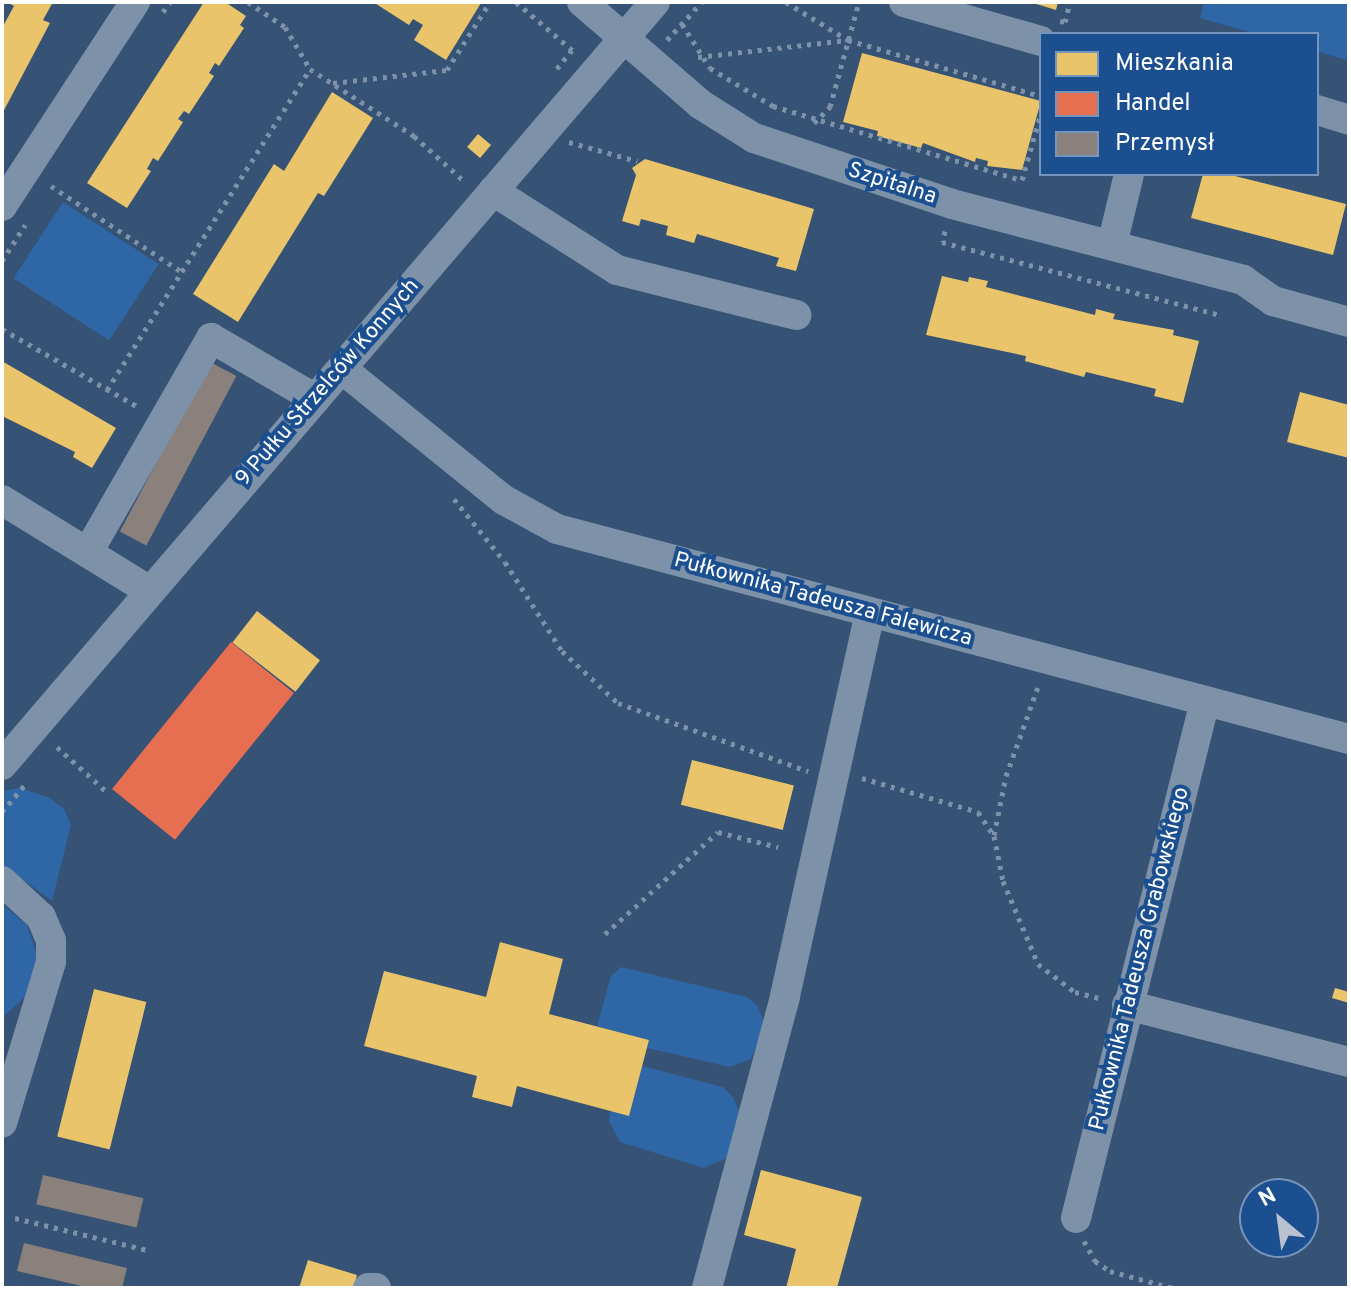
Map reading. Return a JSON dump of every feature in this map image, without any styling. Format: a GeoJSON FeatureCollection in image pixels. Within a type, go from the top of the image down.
{"type":"FeatureCollection","features":[{"type":"Feature","properties":{"kind":"street"},"geometry":{"type":"LineString","coordinates":[[2,206],[135,2]]}},
{"type":"Feature","properties":{"kind":"street","name":"Szpitalna"},"geometry":{"type":"LineString","coordinates":[[582,2],[718,117],[788,150],[952,204],[1243,280],[1273,301],[1349,322]]}},
{"type":"Feature","properties":{"kind":"street","name":"9 Pułku Strzelców Konnych"},"geometry":{"type":"LineString","coordinates":[[2,765],[342,369],[479,187],[655,2]]}},
{"type":"Feature","properties":{"kind":"street"},"geometry":{"type":"LineString","coordinates":[[904,2],[1039,40]]}},
{"type":"Feature","properties":{"kind":"street"},"geometry":{"type":"LineString","coordinates":[[1319,111],[1349,120]]}},
{"type":"Feature","properties":{"kind":"street"},"geometry":{"type":"LineString","coordinates":[[1112,245],[1129,176]]}},
{"type":"Feature","properties":{"kind":"street"},"geometry":{"type":"LineString","coordinates":[[479,187],[596,262],[796,315]]}},
{"type":"Feature","properties":{"kind":"street"},"geometry":{"type":"LineString","coordinates":[[88,552],[211,338],[316,399]]}},
{"type":"Feature","properties":{"kind":"street","name":"Pułkownika Tadeusza Falewicza"},"geometry":{"type":"LineString","coordinates":[[342,369],[504,500],[557,529],[1349,739]]}},
{"type":"Feature","properties":{"kind":"street"},"geometry":{"type":"LineString","coordinates":[[2,500],[150,591]]}},
{"type":"Feature","properties":{"kind":"street"},"geometry":{"type":"LineString","coordinates":[[707,1288],[723,1204],[834,776],[870,614]]}},
{"type":"Feature","properties":{"kind":"street","name":"Pułkownika Tadeusza Grabowskiego"},"geometry":{"type":"LineString","coordinates":[[1076,1218],[1205,701]]}},
{"type":"Feature","properties":{"kind":"street"},"geometry":{"type":"LineString","coordinates":[[2,881],[41,917],[51,940],[51,962],[2,1123]]}},
{"type":"Feature","properties":{"kind":"street"},"geometry":{"type":"LineString","coordinates":[[1127,1005],[1349,1062]]}},
{"type":"Feature","properties":{"kind":"street"},"geometry":{"type":"LineString","coordinates":[[368,1288],[376,1288]]}},
{"type":"Feature","properties":{"kind":"path"},"geometry":{"type":"LineString","coordinates":[[248,2],[285,27],[310,69],[414,136],[479,187]]}},
{"type":"Feature","properties":{"kind":"path"},"geometry":{"type":"LineString","coordinates":[[332,83],[447,70],[490,2]]}},
{"type":"Feature","properties":{"kind":"path"},"geometry":{"type":"LineString","coordinates":[[516,2],[530,14]]}},
{"type":"Feature","properties":{"kind":"path"},"geometry":{"type":"LineString","coordinates":[[661,47],[702,2]]}},
{"type":"Feature","properties":{"kind":"path"},"geometry":{"type":"LineString","coordinates":[[786,2],[848,40],[1039,95]]}},
{"type":"Feature","properties":{"kind":"path"},"geometry":{"type":"LineString","coordinates":[[788,150],[830,107],[859,2]]}},
{"type":"Feature","properties":{"kind":"path"},"geometry":{"type":"LineString","coordinates":[[682,24],[699,56],[750,95],[817,121],[1022,180],[1039,120]]}},
{"type":"Feature","properties":{"kind":"path"},"geometry":{"type":"LineString","coordinates":[[686,59],[848,40]]}},
{"type":"Feature","properties":{"kind":"path"},"geometry":{"type":"LineString","coordinates":[[107,390],[310,69]]}},
{"type":"Feature","properties":{"kind":"path"},"geometry":{"type":"LineString","coordinates":[[570,128],[561,140],[637,161]]}},
{"type":"Feature","properties":{"kind":"path"},"geometry":{"type":"LineString","coordinates":[[51,186],[182,272]]}},
{"type":"Feature","properties":{"kind":"path"},"geometry":{"type":"LineString","coordinates":[[952,204],[942,242],[1220,315]]}},
{"type":"Feature","properties":{"kind":"path"},"geometry":{"type":"LineString","coordinates":[[2,329],[161,421]]}},
{"type":"Feature","properties":{"kind":"path"},"geometry":{"type":"LineString","coordinates":[[448,491],[505,562],[562,651],[618,703],[775,762],[834,776],[860,778],[948,800],[978,812],[994,836],[1003,881],[1038,964],[1075,992],[1127,1005]]}},
{"type":"Feature","properties":{"kind":"path"},"geometry":{"type":"LineString","coordinates":[[994,836],[1006,776],[1047,660]]}},
{"type":"Feature","properties":{"kind":"path"},"geometry":{"type":"LineString","coordinates":[[57,747],[107,792]]}},
{"type":"Feature","properties":{"kind":"path"},"geometry":{"type":"LineString","coordinates":[[605,934],[718,832],[778,847]]}},
{"type":"Feature","properties":{"kind":"path"},"geometry":{"type":"LineString","coordinates":[[15,1218],[147,1250]]}},
{"type":"Feature","properties":{"kind":"path"},"geometry":{"type":"LineString","coordinates":[[1076,1218],[1095,1261],[1110,1271],[1173,1288]]}},
{"type":"Feature","properties":{"kind":"shaded area"},"geometry":{"type":"Polygon","coordinates":[[[1204,2],[1349,2],[1349,61],[1319,52],[1319,32],[1249,32],[1200,18],[1204,2]]]}},
{"type":"Feature","properties":{"kind":"shaded area"},"geometry":{"type":"Polygon","coordinates":[[[63,202],[159,264],[109,340],[13,278],[63,202]]]}},
{"type":"Feature","properties":{"kind":"shaded area"},"geometry":{"type":"Polygon","coordinates":[[[20,788],[50,798],[64,809],[71,825],[52,901],[2,864],[2,791],[20,788]]]}},
{"type":"Feature","properties":{"kind":"shaded area"},"geometry":{"type":"Polygon","coordinates":[[[2,904],[27,925],[38,958],[27,995],[2,1018],[2,904]]]}},
{"type":"Feature","properties":{"kind":"shaded area"},"geometry":{"type":"Polygon","coordinates":[[[621,967],[747,997],[757,1005],[765,1023],[751,1059],[730,1067],[647,1048],[649,1040],[597,1026],[611,976],[621,967]]]}},
{"type":"Feature","properties":{"kind":"shaded area"},"geometry":{"type":"Polygon","coordinates":[[[642,1066],[723,1087],[733,1097],[740,1113],[727,1158],[704,1168],[620,1142],[609,1121],[610,1111],[629,1115],[642,1066]]]}},
{"type":"Feature","properties":{"kind":"building: Mieszkania"},"geometry":{"type":"Polygon","coordinates":[[[7,2],[53,2],[43,20],[50,23],[2,114],[2,28],[14,6],[7,2]]]}},
{"type":"Feature","properties":{"kind":"building: Mieszkania"},"geometry":{"type":"Polygon","coordinates":[[[204,2],[225,2],[246,16],[240,25],[244,28],[219,66],[215,63],[209,73],[214,76],[189,114],[184,111],[178,119],[183,122],[158,161],[153,158],[147,169],[151,171],[127,208],[87,183],[204,2]]]}},
{"type":"Feature","properties":{"kind":"building: Mieszkania"},"geometry":{"type":"Polygon","coordinates":[[[373,2],[481,3],[446,60],[414,40],[423,25],[413,19],[409,25],[373,2]]]}},
{"type":"Feature","properties":{"kind":"building: Mieszkania"},"geometry":{"type":"Polygon","coordinates":[[[1030,2],[1058,2],[1056,10],[1030,2]]]}},
{"type":"Feature","properties":{"kind":"building: Mieszkania"},"geometry":{"type":"Polygon","coordinates":[[[862,53],[1039,100],[1022,170],[987,166],[988,161],[976,158],[975,162],[923,143],[921,148],[877,136],[878,131],[843,122],[862,53]]]}},
{"type":"Feature","properties":{"kind":"building: Mieszkania"},"geometry":{"type":"Polygon","coordinates":[[[332,92],[373,118],[324,196],[318,193],[238,322],[193,294],[274,164],[284,171],[332,92]]]}},
{"type":"Feature","properties":{"kind":"building: Mieszkania"},"geometry":{"type":"Polygon","coordinates":[[[478,134],[491,145],[480,158],[467,147],[478,134]]]}},
{"type":"Feature","properties":{"kind":"building: Mieszkania"},"geometry":{"type":"Polygon","coordinates":[[[645,159],[814,209],[796,271],[776,266],[779,258],[697,234],[694,243],[666,235],[668,226],[641,219],[639,226],[622,221],[636,175],[632,168],[645,159]]]}},
{"type":"Feature","properties":{"kind":"building: Mieszkania"},"geometry":{"type":"Polygon","coordinates":[[[1202,176],[1235,176],[1346,204],[1333,255],[1191,218],[1202,176]]]}},
{"type":"Feature","properties":{"kind":"building: Mieszkania"},"geometry":{"type":"Polygon","coordinates":[[[942,276],[968,282],[969,277],[988,281],[986,287],[1095,315],[1096,309],[1115,314],[1113,319],[1174,330],[1173,335],[1199,341],[1183,403],[1154,396],[1156,389],[1086,372],[1084,377],[1025,361],[1026,356],[926,335],[942,276]]]}},
{"type":"Feature","properties":{"kind":"building: Mieszkania"},"geometry":{"type":"Polygon","coordinates":[[[2,361],[116,428],[92,468],[73,457],[75,452],[4,417],[2,361]]]}},
{"type":"Feature","properties":{"kind":"building: Mieszkania"},"geometry":{"type":"Polygon","coordinates":[[[1300,392],[1349,405],[1349,458],[1287,442],[1300,392]]]}},
{"type":"Feature","properties":{"kind":"building: Mieszkania"},"geometry":{"type":"Polygon","coordinates":[[[257,611],[320,660],[295,692],[232,643],[257,611]]]}},
{"type":"Feature","properties":{"kind":"building: Mieszkania"},"geometry":{"type":"Polygon","coordinates":[[[692,760],[794,785],[783,830],[681,805],[692,760]]]}},
{"type":"Feature","properties":{"kind":"building: Mieszkania"},"geometry":{"type":"Polygon","coordinates":[[[500,942],[563,959],[549,1014],[649,1040],[629,1116],[517,1086],[512,1107],[472,1097],[477,1076],[364,1046],[384,971],[486,997],[500,942]]]}},
{"type":"Feature","properties":{"kind":"building: Mieszkania"},"geometry":{"type":"Polygon","coordinates":[[[1335,988],[1349,992],[1349,1003],[1332,998],[1335,988]]]}},
{"type":"Feature","properties":{"kind":"building: Mieszkania"},"geometry":{"type":"Polygon","coordinates":[[[94,989],[146,1002],[110,1150],[57,1136],[94,989]]]}},
{"type":"Feature","properties":{"kind":"building: Mieszkania"},"geometry":{"type":"Polygon","coordinates":[[[761,1170],[862,1197],[837,1288],[786,1288],[796,1249],[744,1235],[761,1170]]]}},
{"type":"Feature","properties":{"kind":"building: Mieszkania"},"geometry":{"type":"Polygon","coordinates":[[[308,1260],[357,1275],[354,1288],[299,1288],[308,1260]]]}},
{"type":"Feature","properties":{"kind":"building: Handel"},"geometry":{"type":"Polygon","coordinates":[[[231,642],[294,693],[175,840],[112,789],[231,642]]]}},
{"type":"Feature","properties":{"kind":"building: Przemysł"},"geometry":{"type":"Polygon","coordinates":[[[210,362],[236,376],[146,546],[120,532],[210,362]]]}},
{"type":"Feature","properties":{"kind":"building: Przemysł"},"geometry":{"type":"Polygon","coordinates":[[[43,1175],[143,1198],[137,1227],[36,1204],[43,1175]]]}},
{"type":"Feature","properties":{"kind":"building: Przemysł"},"geometry":{"type":"Polygon","coordinates":[[[24,1243],[127,1268],[122,1288],[90,1288],[17,1271],[24,1243]]]}}]}
